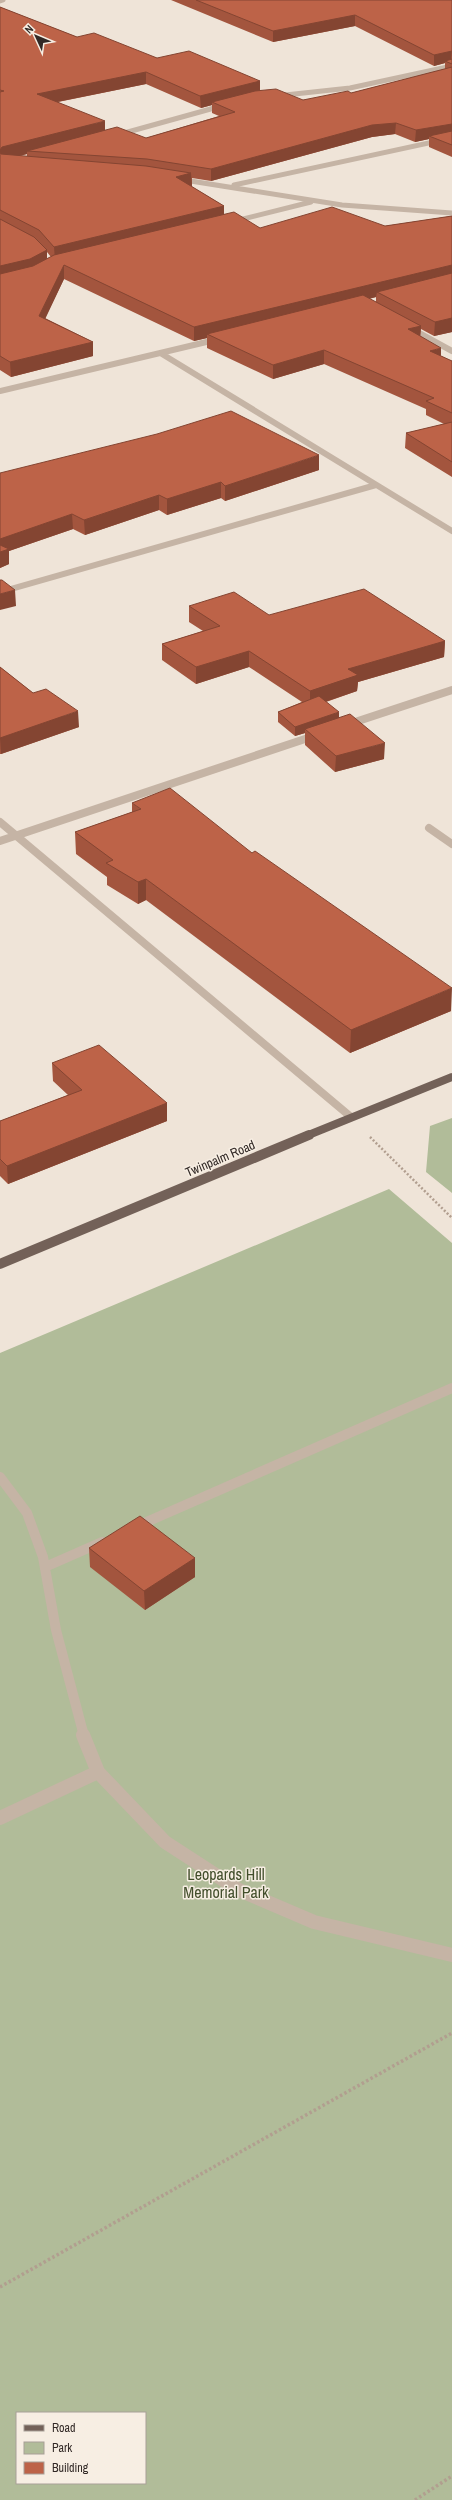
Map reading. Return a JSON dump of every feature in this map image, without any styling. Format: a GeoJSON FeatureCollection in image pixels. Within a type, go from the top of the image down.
{"type":"FeatureCollection","features":[{"type":"Feature","properties":{"kind":"main road","name":"Twinpalm Road"},"geometry":{"type":"LineString","coordinates":[[0,1264],[351,1117],[452,1077]]}},
{"type":"Feature","properties":{"kind":"street"},"geometry":{"type":"LineString","coordinates":[[270,96],[350,88],[452,66]]}},
{"type":"Feature","properties":{"kind":"street"},"geometry":{"type":"LineString","coordinates":[[111,137],[231,104]]}},
{"type":"Feature","properties":{"kind":"street"},"geometry":{"type":"LineString","coordinates":[[228,186],[452,138]]}},
{"type":"Feature","properties":{"kind":"street"},"geometry":{"type":"LineString","coordinates":[[172,178],[366,208],[452,213]]}},
{"type":"Feature","properties":{"kind":"street"},"geometry":{"type":"LineString","coordinates":[[223,224],[316,201]]}},
{"type":"Feature","properties":{"kind":"street"},"geometry":{"type":"LineString","coordinates":[[404,325],[452,351]]}},
{"type":"Feature","properties":{"kind":"street"},"geometry":{"type":"LineString","coordinates":[[0,391],[162,354],[224,338]]}},
{"type":"Feature","properties":{"kind":"street"},"geometry":{"type":"LineString","coordinates":[[162,354],[452,531]]}},
{"type":"Feature","properties":{"kind":"street"},"geometry":{"type":"LineString","coordinates":[[0,592],[376,485]]}},
{"type":"Feature","properties":{"kind":"street"},"geometry":{"type":"LineString","coordinates":[[339,727],[452,690]]}},
{"type":"Feature","properties":{"kind":"street"},"geometry":{"type":"LineString","coordinates":[[0,840],[324,732]]}},
{"type":"Feature","properties":{"kind":"street"},"geometry":{"type":"LineString","coordinates":[[0,822],[351,1117]]}},
{"type":"Feature","properties":{"kind":"street"},"geometry":{"type":"LineString","coordinates":[[429,828],[452,844]]}},
{"type":"Feature","properties":{"kind":"street"},"geometry":{"type":"LineString","coordinates":[[125,1532],[452,1388]]}},
{"type":"Feature","properties":{"kind":"street"},"geometry":{"type":"LineString","coordinates":[[0,1477],[27,1513],[45,1567],[56,1630],[80,1727],[98,1772],[165,1842],[239,1890],[314,1922],[452,1955]]}},
{"type":"Feature","properties":{"kind":"street"},"geometry":{"type":"LineString","coordinates":[[45,1567],[110,1538]]}},
{"type":"Feature","properties":{"kind":"street"},"geometry":{"type":"LineString","coordinates":[[0,1818],[98,1772]]}},
{"type":"Feature","properties":{"kind":"path"},"geometry":{"type":"LineString","coordinates":[[351,1117],[452,1218]]}},
{"type":"Feature","properties":{"kind":"path"},"geometry":{"type":"LineString","coordinates":[[0,2286],[452,2033]]}},
{"type":"Feature","properties":{"kind":"path"},"geometry":{"type":"LineString","coordinates":[[415,2500],[452,2476]]}},
{"type":"Feature","properties":{"kind":"green space"},"geometry":{"type":"Polygon","coordinates":[[[452,1118],[452,1193],[426,1172],[430,1126],[452,1118]]]}},
{"type":"Feature","properties":{"kind":"green space","name":"Leopards Hill Memorial Park"},"geometry":{"type":"Polygon","coordinates":[[[389,1189],[452,1243],[452,2500],[0,2500],[0,1353],[389,1189]]]}},
{"type":"Feature","properties":{"kind":"building"},"geometry":{"type":"Polygon","coordinates":[[[196,0],[452,0],[452,51],[434,55],[355,15],[273,31],[196,0]]]}},
{"type":"Feature","properties":{"kind":"building"},"geometry":{"type":"Polygon","coordinates":[[[0,7],[77,37],[94,33],[157,58],[189,51],[260,81],[200,96],[146,72],[37,94],[105,121],[2,147],[0,150],[0,92],[4,91],[0,90],[0,7]]]}},
{"type":"Feature","properties":{"kind":"building"},"geometry":{"type":"Polygon","coordinates":[[[452,59],[452,64],[445,61],[452,59]]]}},
{"type":"Feature","properties":{"kind":"building"},"geometry":{"type":"Polygon","coordinates":[[[452,67],[452,124],[416,130],[396,123],[372,125],[211,169],[147,159],[27,151],[117,127],[146,138],[235,112],[212,102],[255,91],[276,89],[303,100],[348,91],[351,93],[452,67]]]}},
{"type":"Feature","properties":{"kind":"building"},"geometry":{"type":"Polygon","coordinates":[[[452,131],[452,145],[429,136],[452,131]]]}},
{"type":"Feature","properties":{"kind":"building"},"geometry":{"type":"Polygon","coordinates":[[[0,152],[1,154],[146,166],[191,173],[176,177],[224,206],[54,247],[39,230],[0,210],[0,152]]]}},
{"type":"Feature","properties":{"kind":"building"},"geometry":{"type":"Polygon","coordinates":[[[332,207],[385,226],[452,216],[452,265],[194,327],[64,265],[39,316],[93,342],[10,362],[0,356],[0,274],[33,266],[54,255],[234,212],[260,228],[332,207]]]}},
{"type":"Feature","properties":{"kind":"building"},"geometry":{"type":"Polygon","coordinates":[[[0,219],[34,237],[47,250],[30,259],[0,266],[0,219]]]}},
{"type":"Feature","properties":{"kind":"building"},"geometry":{"type":"Polygon","coordinates":[[[452,273],[452,318],[435,322],[377,292],[452,273]]]}},
{"type":"Feature","properties":{"kind":"building"},"geometry":{"type":"Polygon","coordinates":[[[363,295],[421,326],[408,329],[441,348],[430,351],[452,361],[452,413],[426,401],[434,398],[324,350],[273,365],[207,334],[363,295]]]}},
{"type":"Feature","properties":{"kind":"building"},"geometry":{"type":"Polygon","coordinates":[[[231,411],[319,455],[225,486],[221,482],[167,499],[159,495],[84,520],[72,514],[0,539],[0,473],[157,434],[231,411]]]}},
{"type":"Feature","properties":{"kind":"building"},"geometry":{"type":"Polygon","coordinates":[[[452,422],[452,462],[406,433],[452,422]]]}},
{"type":"Feature","properties":{"kind":"building"},"geometry":{"type":"Polygon","coordinates":[[[0,545],[9,549],[0,552],[0,545]]]}},
{"type":"Feature","properties":{"kind":"building"},"geometry":{"type":"Polygon","coordinates":[[[0,580],[2,580],[15,590],[0,594],[0,580]]]}},
{"type":"Feature","properties":{"kind":"building"},"geometry":{"type":"Polygon","coordinates":[[[364,589],[445,641],[348,669],[358,675],[310,691],[249,651],[196,667],[162,644],[220,626],[189,606],[234,592],[269,615],[364,589]]]}},
{"type":"Feature","properties":{"kind":"building"},"geometry":{"type":"Polygon","coordinates":[[[0,667],[33,693],[46,689],[78,711],[0,738],[0,667]]]}},
{"type":"Feature","properties":{"kind":"building"},"geometry":{"type":"Polygon","coordinates":[[[319,696],[339,712],[295,727],[278,712],[319,696]]]}},
{"type":"Feature","properties":{"kind":"building"},"geometry":{"type":"Polygon","coordinates":[[[350,714],[385,743],[336,756],[305,729],[350,714]]]}},
{"type":"Feature","properties":{"kind":"building"},"geometry":{"type":"Polygon","coordinates":[[[170,788],[252,853],[255,851],[452,988],[351,1030],[146,879],[138,882],[106,863],[113,860],[75,832],[141,809],[132,803],[170,788]]]}},
{"type":"Feature","properties":{"kind":"building"},"geometry":{"type":"Polygon","coordinates":[[[99,1045],[167,1103],[7,1166],[0,1159],[0,1121],[82,1090],[52,1063],[99,1045]]]}},
{"type":"Feature","properties":{"kind":"building"},"geometry":{"type":"Polygon","coordinates":[[[140,1516],[195,1558],[144,1591],[89,1548],[140,1516]]]}}]}
